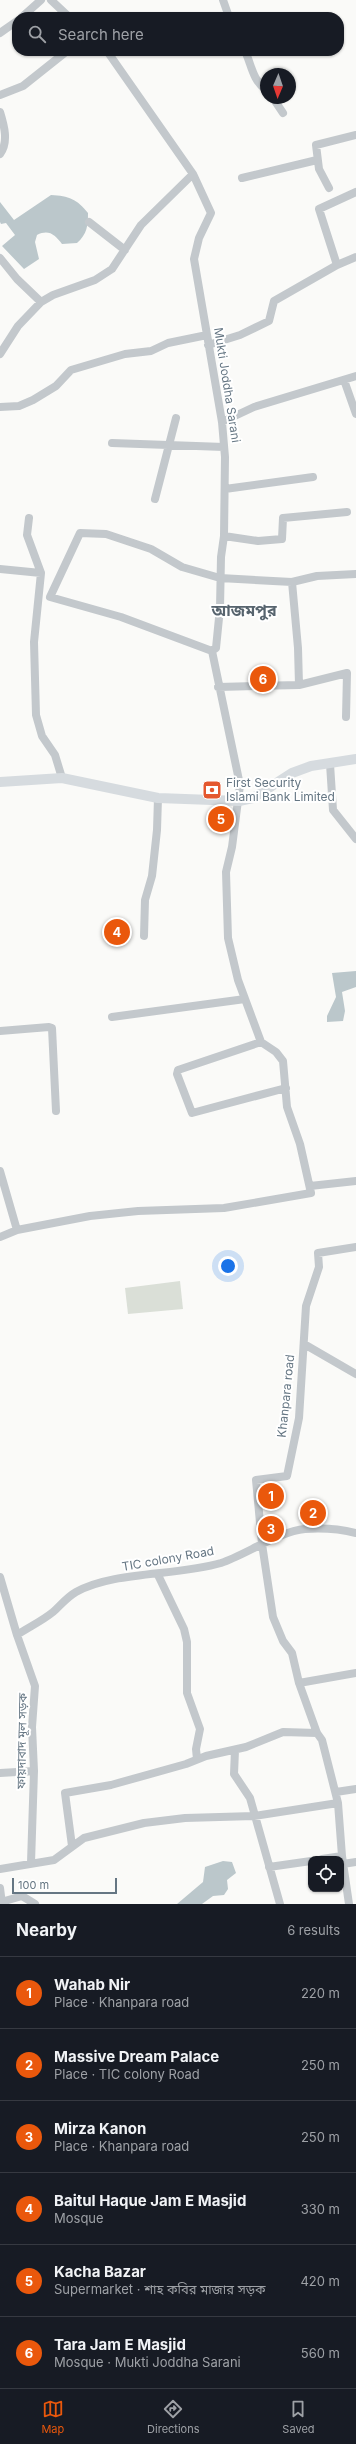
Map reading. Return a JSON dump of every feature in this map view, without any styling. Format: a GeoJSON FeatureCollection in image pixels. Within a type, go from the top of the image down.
{"type":"FeatureCollection","features":[{"type":"Feature","properties":{"kind":"main road"},"geometry":{"type":"LineString","coordinates":[[0,782],[62,778],[158,798],[239,801],[253,798],[292,773],[311,766],[356,759]]}},
{"type":"Feature","properties":{"kind":"street"},"geometry":{"type":"LineString","coordinates":[[28,12],[41,0]]}},
{"type":"Feature","properties":{"kind":"street"},"geometry":{"type":"LineString","coordinates":[[51,0],[63,12]]}},
{"type":"Feature","properties":{"kind":"street"},"geometry":{"type":"LineString","coordinates":[[223,0],[227,12]]}},
{"type":"Feature","properties":{"kind":"street"},"geometry":{"type":"LineString","coordinates":[[0,33],[12,25]]}},
{"type":"Feature","properties":{"kind":"street"},"geometry":{"type":"LineString","coordinates":[[0,95],[23,86],[61,56]]}},
{"type":"Feature","properties":{"kind":"street","name":"Mukti Joddha Sarani"},"geometry":{"type":"LineString","coordinates":[[111,56],[193,174],[211,213],[199,238],[194,259],[222,422],[224,447],[224,536],[216,648],[212,651],[218,687],[237,760],[240,785],[239,801],[226,872],[228,938],[245,999],[261,1042]]}},
{"type":"Feature","properties":{"kind":"street"},"geometry":{"type":"LineString","coordinates":[[247,56],[252,73],[260,85]]}},
{"type":"Feature","properties":{"kind":"street"},"geometry":{"type":"LineString","coordinates":[[277,104],[283,113]]}},
{"type":"Feature","properties":{"kind":"street"},"geometry":{"type":"LineString","coordinates":[[0,112],[5,127],[4,148],[0,154]]}},
{"type":"Feature","properties":{"kind":"street"},"geometry":{"type":"LineString","coordinates":[[329,188],[319,169],[316,145],[356,135]]}},
{"type":"Feature","properties":{"kind":"street"},"geometry":{"type":"LineString","coordinates":[[242,178],[317,160]]}},
{"type":"Feature","properties":{"kind":"street"},"geometry":{"type":"LineString","coordinates":[[0,354],[18,326],[41,302],[53,295],[95,280],[112,269],[142,225],[193,174]]}},
{"type":"Feature","properties":{"kind":"street"},"geometry":{"type":"LineString","coordinates":[[337,265],[319,209],[356,192]]}},
{"type":"Feature","properties":{"kind":"street"},"geometry":{"type":"LineString","coordinates":[[89,222],[125,250]]}},
{"type":"Feature","properties":{"kind":"street"},"geometry":{"type":"LineString","coordinates":[[208,346],[240,335],[269,320],[274,301],[337,265],[356,257]]}},
{"type":"Feature","properties":{"kind":"street"},"geometry":{"type":"LineString","coordinates":[[0,258],[17,279],[41,302]]}},
{"type":"Feature","properties":{"kind":"street"},"geometry":{"type":"LineString","coordinates":[[0,407],[19,406],[33,400],[56,386],[71,370],[125,354],[151,351],[168,343],[207,335]]}},
{"type":"Feature","properties":{"kind":"street"},"geometry":{"type":"LineString","coordinates":[[222,422],[254,407],[356,376]]}},
{"type":"Feature","properties":{"kind":"street"},"geometry":{"type":"LineString","coordinates":[[344,380],[356,414]]}},
{"type":"Feature","properties":{"kind":"street"},"geometry":{"type":"LineString","coordinates":[[154,499],[176,418]]}},
{"type":"Feature","properties":{"kind":"street"},"geometry":{"type":"LineString","coordinates":[[112,443],[224,447]]}},
{"type":"Feature","properties":{"kind":"street"},"geometry":{"type":"LineString","coordinates":[[225,489],[313,477]]}},
{"type":"Feature","properties":{"kind":"street"},"geometry":{"type":"LineString","coordinates":[[224,536],[258,541],[282,539],[283,518],[347,512]]}},
{"type":"Feature","properties":{"kind":"street"},"geometry":{"type":"LineString","coordinates":[[29,518],[28,535],[42,573],[34,642],[36,715],[42,736],[55,755],[62,778]]}},
{"type":"Feature","properties":{"kind":"street"},"geometry":{"type":"LineString","coordinates":[[212,651],[121,617],[54,599],[50,596],[61,576],[80,533],[86,532],[106,534],[151,549],[182,567],[220,578],[292,582],[317,576],[356,574]]}},
{"type":"Feature","properties":{"kind":"street"},"geometry":{"type":"LineString","coordinates":[[0,569],[42,573]]}},
{"type":"Feature","properties":{"kind":"street"},"geometry":{"type":"LineString","coordinates":[[292,582],[298,641],[298,685]]}},
{"type":"Feature","properties":{"kind":"street"},"geometry":{"type":"LineString","coordinates":[[218,687],[298,685],[347,673],[346,717]]}},
{"type":"Feature","properties":{"kind":"street"},"geometry":{"type":"LineString","coordinates":[[330,764],[333,810],[356,839]]}},
{"type":"Feature","properties":{"kind":"street"},"geometry":{"type":"LineString","coordinates":[[144,936],[145,900],[152,876],[158,798]]}},
{"type":"Feature","properties":{"kind":"street"},"geometry":{"type":"LineString","coordinates":[[112,1017],[245,999]]}},
{"type":"Feature","properties":{"kind":"street"},"geometry":{"type":"LineString","coordinates":[[0,1031],[52,1028],[56,1111]]}},
{"type":"Feature","properties":{"kind":"street"},"geometry":{"type":"LineString","coordinates":[[0,1238],[17,1230],[90,1216],[138,1211],[224,1208],[311,1193],[300,1144],[287,1107],[286,1088],[283,1061],[280,1056],[261,1042],[178,1070],[177,1074],[192,1113],[286,1088]]}},
{"type":"Feature","properties":{"kind":"street"},"geometry":{"type":"LineString","coordinates":[[0,1171],[17,1230]]}},
{"type":"Feature","properties":{"kind":"street"},"geometry":{"type":"LineString","coordinates":[[310,1186],[356,1181]]}},
{"type":"Feature","properties":{"kind":"street"},"geometry":{"type":"LineString","coordinates":[[356,1247],[318,1253],[319,1267],[306,1306],[303,1328],[304,1344],[356,1374]]}},
{"type":"Feature","properties":{"kind":"street","name":"Khanpara road"},"geometry":{"type":"LineString","coordinates":[[262,1544],[256,1480],[287,1476],[298,1418],[304,1344]]}},
{"type":"Feature","properties":{"kind":"street","name":"TIC colony Road"},"geometry":{"type":"LineString","coordinates":[[17,1635],[52,1613],[75,1592],[132,1577],[158,1575],[196,1569],[222,1562],[262,1544],[304,1529],[345,1530],[356,1533]]}},
{"type":"Feature","properties":{"kind":"street"},"geometry":{"type":"LineString","coordinates":[[262,1544],[273,1617],[283,1641],[292,1653],[299,1683],[317,1733],[322,1740],[336,1792],[343,1856]]}},
{"type":"Feature","properties":{"kind":"street"},"geometry":{"type":"LineString","coordinates":[[158,1575],[184,1629],[187,1642],[187,1689],[200,1729],[196,1749],[197,1759]]}},
{"type":"Feature","properties":{"kind":"street","name":"ফায়দাবাদ মূল সড়ক"},"geometry":{"type":"LineString","coordinates":[[0,1577],[7,1594],[17,1635],[35,1686],[32,1727],[34,1771],[31,1863]]}},
{"type":"Feature","properties":{"kind":"street"},"geometry":{"type":"LineString","coordinates":[[0,1601],[7,1594]]}},
{"type":"Feature","properties":{"kind":"street"},"geometry":{"type":"LineString","coordinates":[[299,1683],[356,1673]]}},
{"type":"Feature","properties":{"kind":"street"},"geometry":{"type":"LineString","coordinates":[[72,1846],[65,1793],[111,1785],[197,1759],[235,1750],[283,1732],[317,1733]]}},
{"type":"Feature","properties":{"kind":"street"},"geometry":{"type":"LineString","coordinates":[[235,1750],[234,1774],[250,1798],[280,1904]]}},
{"type":"Feature","properties":{"kind":"street"},"geometry":{"type":"LineString","coordinates":[[0,1773],[34,1771]]}},
{"type":"Feature","properties":{"kind":"street"},"geometry":{"type":"LineString","coordinates":[[336,1792],[356,1789]]}},
{"type":"Feature","properties":{"kind":"street"},"geometry":{"type":"LineString","coordinates":[[0,1869],[54,1860],[84,1838],[144,1823],[185,1818],[254,1816],[338,1803]]}},
{"type":"Feature","properties":{"kind":"street"},"geometry":{"type":"LineString","coordinates":[[344,1860],[356,1862]]}},
{"type":"Feature","properties":{"kind":"street"},"geometry":{"type":"LineString","coordinates":[[269,1867],[308,1861]]}},
{"type":"Feature","properties":{"kind":"street"},"geometry":{"type":"LineString","coordinates":[[344,1867],[349,1904]]}},
{"type":"Feature","properties":{"kind":"street"},"geometry":{"type":"LineString","coordinates":[[0,1888],[1,1903],[22,1896],[35,1904]]}},
{"type":"Feature","properties":{"kind":"shaded area"},"geometry":{"type":"Polygon","coordinates":[[[51,195],[68,197],[80,204],[88,213],[86,230],[77,243],[62,244],[57,238],[48,233],[41,233],[37,235],[35,242],[39,259],[24,269],[2,246],[15,235],[6,223],[1,224],[0,222],[0,202],[14,220],[51,195]]]}},
{"type":"Feature","properties":{"kind":"shaded area"},"geometry":{"type":"Polygon","coordinates":[[[356,971],[356,987],[342,992],[345,1011],[343,1021],[327,1022],[327,1016],[336,997],[332,973],[356,971]]]}},
{"type":"Feature","properties":{"kind":"shaded area"},"geometry":{"type":"Polygon","coordinates":[[[180,1281],[183,1309],[128,1314],[125,1288],[180,1281]]]}},
{"type":"Feature","properties":{"kind":"shaded area"},"geometry":{"type":"Polygon","coordinates":[[[223,1861],[232,1862],[236,1873],[227,1880],[228,1889],[224,1895],[213,1896],[202,1904],[177,1904],[203,1882],[205,1867],[223,1861]]]}},
{"type":"Feature","properties":{"kind":"place","name":"Tara Jam E Masjid"},"geometry":{"type":"Point","coordinates":[263,679]}},
{"type":"Feature","properties":{"kind":"place","name":"First Security Islami Bank Limited"},"geometry":{"type":"Point","coordinates":[212,790]}},
{"type":"Feature","properties":{"kind":"place","name":"Kacha Bazar"},"geometry":{"type":"Point","coordinates":[221,819]}},
{"type":"Feature","properties":{"kind":"place","name":"Baitul Haque Jam E Masjid"},"geometry":{"type":"Point","coordinates":[117,932]}},
{"type":"Feature","properties":{"kind":"place","name":"Wahab Nir"},"geometry":{"type":"Point","coordinates":[271,1496]}},
{"type":"Feature","properties":{"kind":"place","name":"Massive Dream Palace"},"geometry":{"type":"Point","coordinates":[313,1513]}},
{"type":"Feature","properties":{"kind":"place","name":"Mirza Kanon"},"geometry":{"type":"Point","coordinates":[271,1529]}},
{"type":"Feature","properties":{"kind":"district","name":"আজমপুর"},"geometry":{"type":"Point","coordinates":[244,610]}}]}
